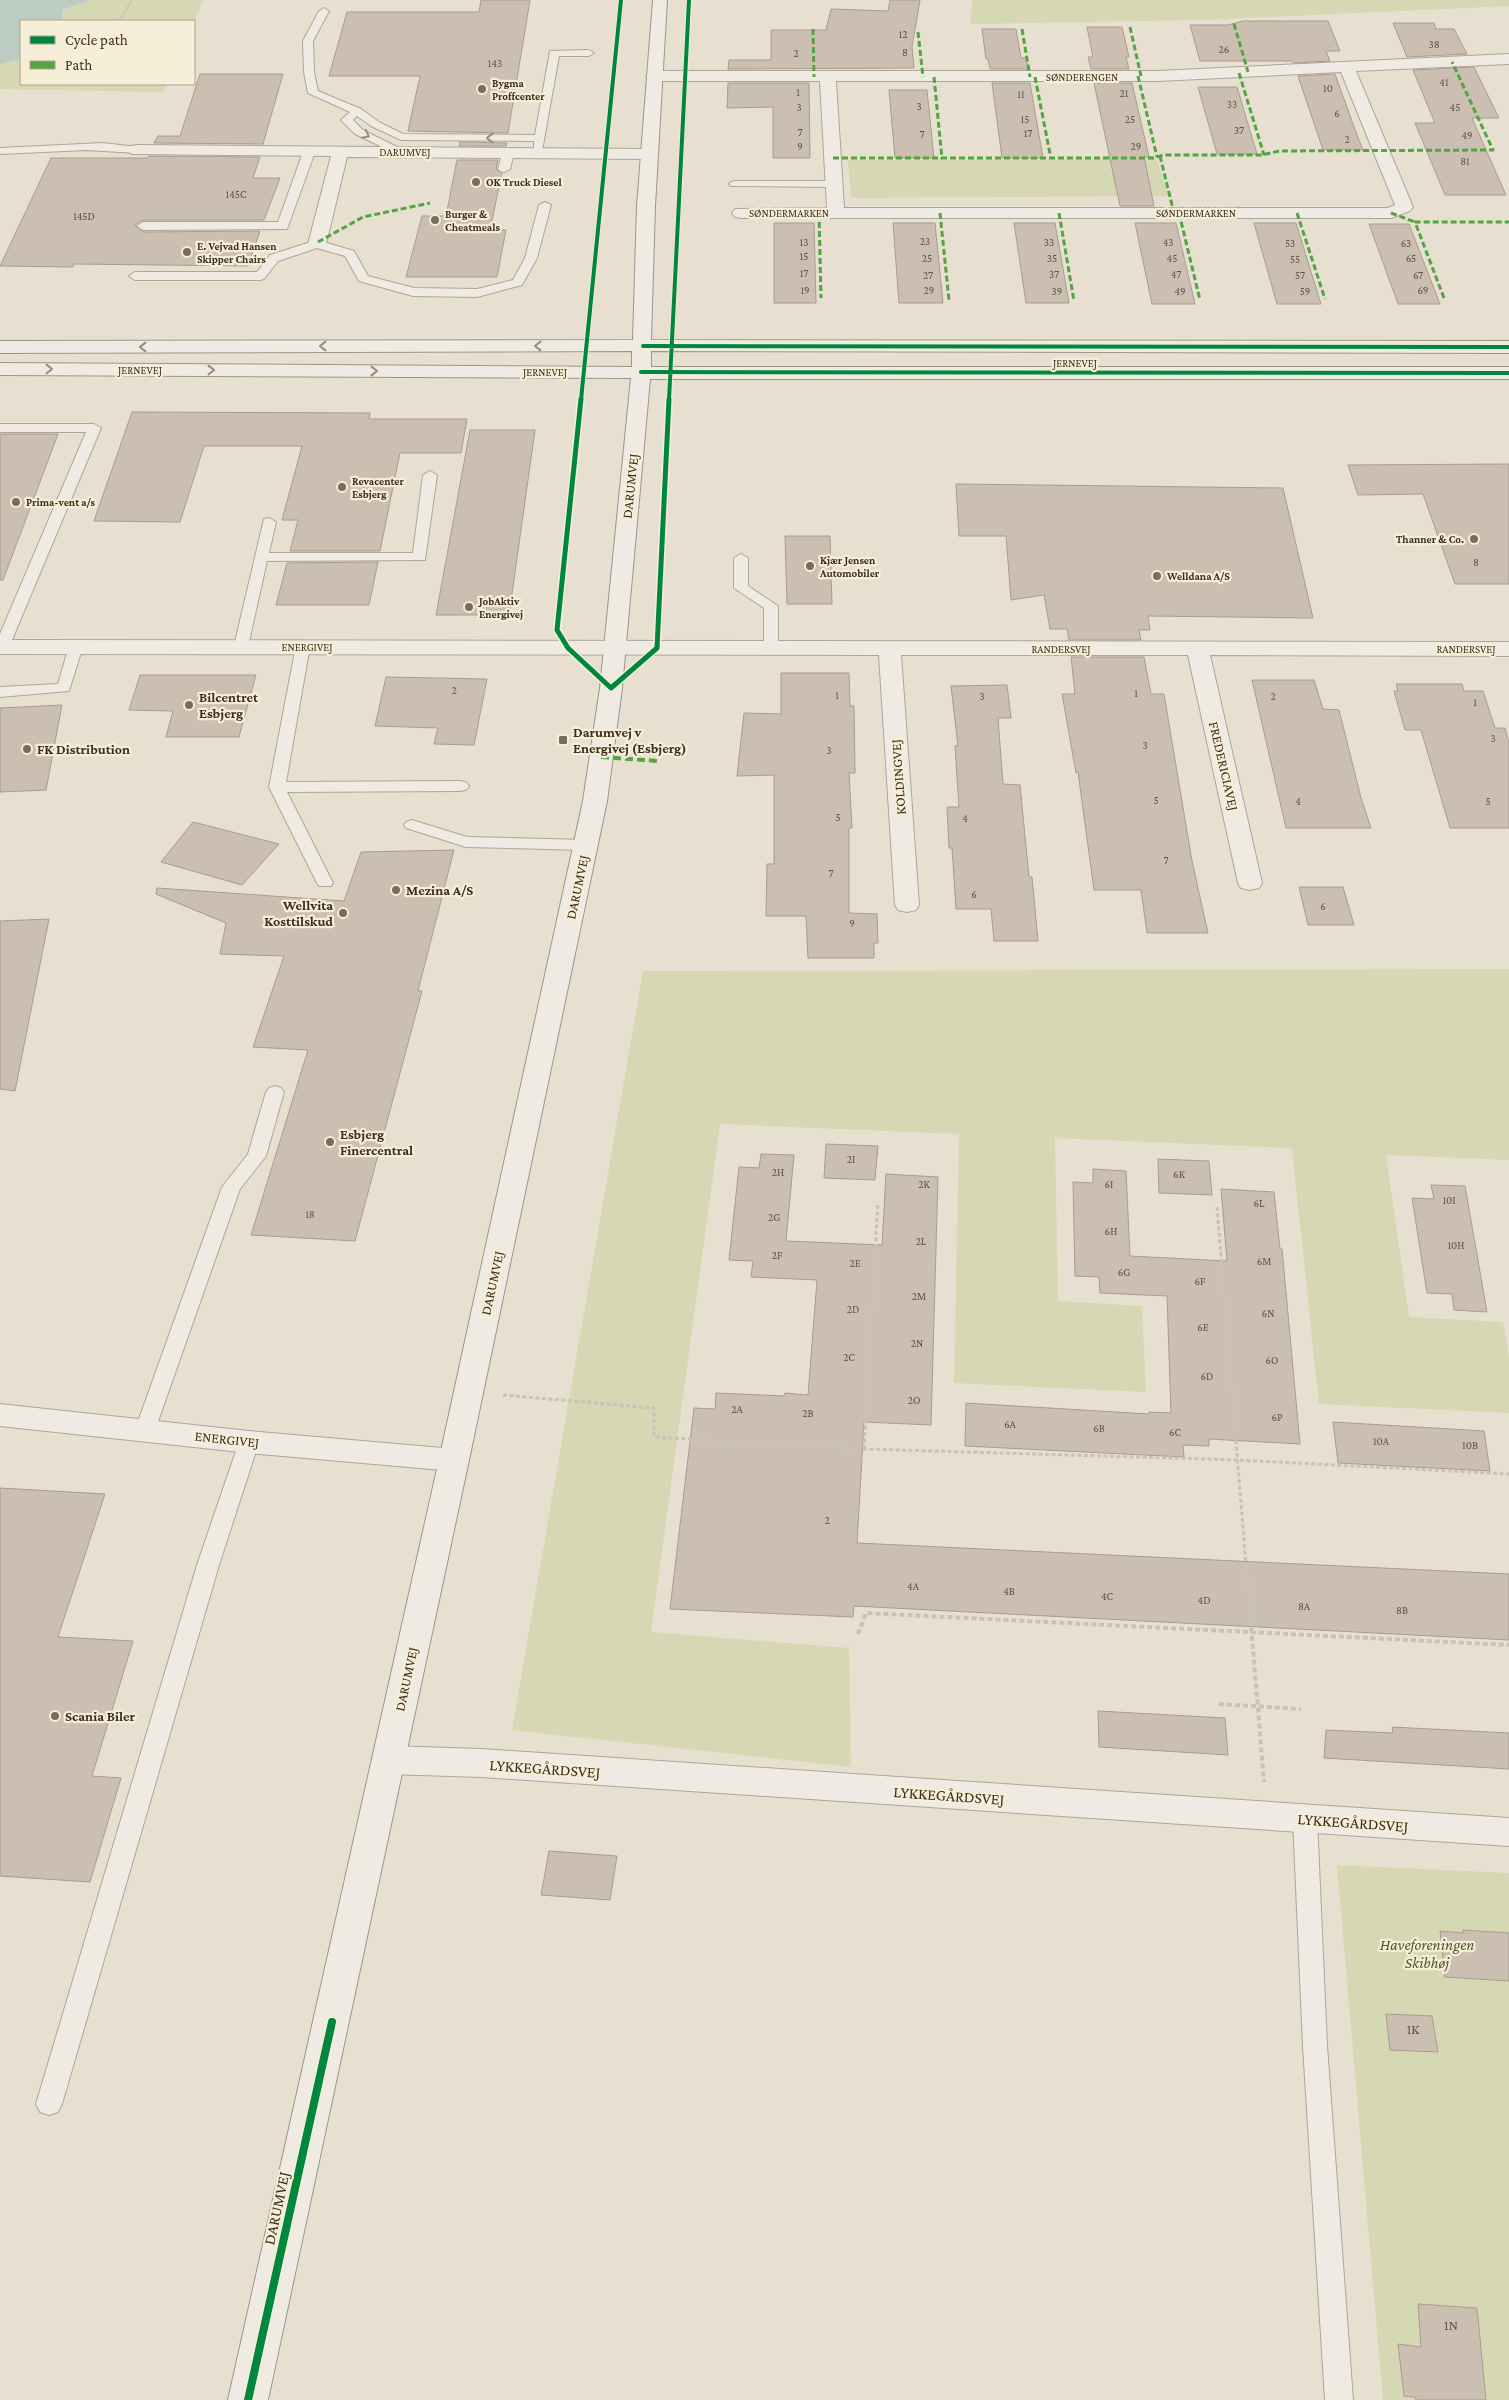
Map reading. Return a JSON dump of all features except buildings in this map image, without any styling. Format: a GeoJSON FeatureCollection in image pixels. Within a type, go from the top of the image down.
{"type":"FeatureCollection","features":[{"type":"Feature","properties":{"kind":"street","name":"DARUMVEJ"},"geometry":{"type":"LineString","coordinates":[[248,2400],[454,1460],[598,783],[614,648],[643,346],[649,154],[660,0]]}},
{"type":"Feature","properties":{"kind":"street","name":"SØNDERENGEN"},"geometry":{"type":"LineString","coordinates":[[654,76],[1158,76],[1509,59]]}},
{"type":"Feature","properties":{"kind":"street","name":"SØNDERMARKEN"},"geometry":{"type":"LineString","coordinates":[[741,213],[1391,213],[1404,207],[1347,68]]}},
{"type":"Feature","properties":{"kind":"street","name":"SØNDERMARKEN"},"geometry":{"type":"LineString","coordinates":[[828,77],[836,213]]}},
{"type":"Feature","properties":{"kind":"street","name":"DARUMVEJ"},"geometry":{"type":"LineString","coordinates":[[137,150],[399,152],[506,161],[538,146],[649,154]]}},
{"type":"Feature","properties":{"kind":"street"},"geometry":{"type":"LineString","coordinates":[[317,244],[340,152]]}},
{"type":"Feature","properties":{"kind":"street"},"geometry":{"type":"LineString","coordinates":[[640,372],[664,358],[758,357],[829,345]]}},
{"type":"Feature","properties":{"kind":"street","name":"JERNEVEJ"},"geometry":{"type":"LineString","coordinates":[[0,347],[829,345],[1509,347]]}},
{"type":"Feature","properties":{"kind":"street"},"geometry":{"type":"LineString","coordinates":[[428,371],[494,360],[620,360],[643,346]]}},
{"type":"Feature","properties":{"kind":"street","name":"JERNEVEJ"},"geometry":{"type":"LineString","coordinates":[[0,369],[640,372],[1509,372]]}},
{"type":"Feature","properties":{"kind":"street","name":"ENERGIVEJ"},"geometry":{"type":"LineString","coordinates":[[1,647],[614,648]]}},
{"type":"Feature","properties":{"kind":"street","name":"RANDERSVEJ"},"geometry":{"type":"LineString","coordinates":[[614,648],[1509,650]]}},
{"type":"Feature","properties":{"kind":"street","name":"KOLDINGVEJ"},"geometry":{"type":"LineString","coordinates":[[890,648],[907,906]]}},
{"type":"Feature","properties":{"kind":"street","name":"FREDERICIAVEJ"},"geometry":{"type":"LineString","coordinates":[[1198,649],[1250,884]]}},
{"type":"Feature","properties":{"kind":"street","name":"ENERGIVEJ"},"geometry":{"type":"LineString","coordinates":[[0,1415],[249,1442],[454,1460]]}},
{"type":"Feature","properties":{"kind":"street","name":"LYKKEGÅRDSVEJ"},"geometry":{"type":"LineString","coordinates":[[389,1760],[481,1763],[1509,1832]]}},
{"type":"Feature","properties":{"kind":"lane"},"geometry":{"type":"LineString","coordinates":[[324,11],[308,41],[309,72],[313,93],[357,111],[375,124],[401,137],[538,146],[554,53],[589,53]]}},
{"type":"Feature","properties":{"kind":"lane"},"geometry":{"type":"LineString","coordinates":[[357,111],[347,120],[359,132],[399,152]]}},
{"type":"Feature","properties":{"kind":"lane"},"geometry":{"type":"LineString","coordinates":[[0,152],[112,154],[137,150]]}},
{"type":"Feature","properties":{"kind":"lane"},"geometry":{"type":"LineString","coordinates":[[143,226],[283,226],[309,152]]}},
{"type":"Feature","properties":{"kind":"lane"},"geometry":{"type":"LineString","coordinates":[[735,184],[834,184]]}},
{"type":"Feature","properties":{"kind":"lane"},"geometry":{"type":"LineString","coordinates":[[136,276],[260,276],[274,258],[317,244],[350,254],[363,278],[413,292],[477,293],[518,282],[530,258],[545,205]]}},
{"type":"Feature","properties":{"kind":"lane"},"geometry":{"type":"LineString","coordinates":[[0,428],[94,428],[1,647]]}},
{"type":"Feature","properties":{"kind":"lane"},"geometry":{"type":"LineString","coordinates":[[261,557],[420,556],[430,475]]}},
{"type":"Feature","properties":{"kind":"lane"},"geometry":{"type":"LineString","coordinates":[[240,646],[269,522]]}},
{"type":"Feature","properties":{"kind":"lane"},"geometry":{"type":"LineString","coordinates":[[741,558],[741,588],[771,606],[771,648]]}},
{"type":"Feature","properties":{"kind":"lane"},"geometry":{"type":"LineString","coordinates":[[0,692],[64,688],[76,646]]}},
{"type":"Feature","properties":{"kind":"lane"},"geometry":{"type":"LineString","coordinates":[[303,646],[277,787],[325,883]]}},
{"type":"Feature","properties":{"kind":"lane"},"geometry":{"type":"LineString","coordinates":[[277,787],[461,786]]}},
{"type":"Feature","properties":{"kind":"lane"},"geometry":{"type":"LineString","coordinates":[[412,825],[466,842],[586,845]]}},
{"type":"Feature","properties":{"kind":"lane"},"geometry":{"type":"LineString","coordinates":[[145,1430],[231,1187],[256,1156],[275,1092]]}},
{"type":"Feature","properties":{"kind":"lane"},"geometry":{"type":"LineString","coordinates":[[49,2104],[208,1565],[249,1442]]}},
{"type":"Feature","properties":{"kind":"lane"},"geometry":{"type":"LineString","coordinates":[[1305,1819],[1315,2046],[1339,2400]]}},
{"type":"Feature","properties":{"kind":"path"},"geometry":{"type":"LineString","coordinates":[[120,20],[132,0]]}},
{"type":"Feature","properties":{"kind":"path"},"geometry":{"type":"LineString","coordinates":[[864,1449],[878,1202]]}},
{"type":"Feature","properties":{"kind":"path"},"geometry":{"type":"LineString","coordinates":[[1216,1207],[1267,1816]]}},
{"type":"Feature","properties":{"kind":"path"},"geometry":{"type":"LineString","coordinates":[[468,1392],[654,1408],[654,1437],[864,1449],[1238,1460],[1509,1474]]}},
{"type":"Feature","properties":{"kind":"path"},"geometry":{"type":"LineString","coordinates":[[858,1634],[866,1613],[1509,1645]]}},
{"type":"Feature","properties":{"kind":"path"},"geometry":{"type":"LineString","coordinates":[[1219,1704],[1301,1708]]}},
{"type":"Feature","properties":{"kind":"green space"},"geometry":{"type":"Polygon","coordinates":[[[91,0],[203,0],[194,20],[62,20],[62,10],[91,0]]]}},
{"type":"Feature","properties":{"kind":"green space"},"geometry":{"type":"Polygon","coordinates":[[[972,0],[1509,0],[1509,6],[1202,20],[970,24],[972,0]]]}},
{"type":"Feature","properties":{"kind":"green space"},"geometry":{"type":"Polygon","coordinates":[[[20,59],[20,85],[167,85],[164,92],[0,89],[0,64],[20,59]]]}},
{"type":"Feature","properties":{"kind":"green space"},"geometry":{"type":"Polygon","coordinates":[[[1157,159],[1168,196],[851,198],[848,160],[1157,159]]]}},
{"type":"Feature","properties":{"kind":"green space"},"geometry":{"type":"Polygon","coordinates":[[[1509,969],[1509,1160],[1386,1155],[1409,1317],[1503,1322],[1509,1357],[1509,1413],[1319,1404],[1292,1148],[1055,1138],[1058,1301],[1142,1306],[1146,1392],[954,1383],[959,1134],[720,1124],[651,1632],[849,1648],[851,1767],[512,1730],[643,971],[1509,969]]]}},
{"type":"Feature","properties":{"kind":"green space","name":"Haveforeningen Skibhøj"},"geometry":{"type":"Polygon","coordinates":[[[1337,1865],[1509,1873],[1509,2400],[1383,2400],[1337,1865]]]}},
{"type":"Feature","properties":{"kind":"shaded area"},"geometry":{"type":"Polygon","coordinates":[[[0,0],[91,0],[62,10],[62,20],[20,20],[20,59],[0,64],[0,0]]]}},
{"type":"Feature","properties":{"kind":"marked path"},"geometry":{"type":"LineString","coordinates":[[1234,24],[1248,72]]}},
{"type":"Feature","properties":{"kind":"marked path"},"geometry":{"type":"LineString","coordinates":[[1130,27],[1141,76]]}},
{"type":"Feature","properties":{"kind":"marked path"},"geometry":{"type":"LineString","coordinates":[[813,29],[814,77]]}},
{"type":"Feature","properties":{"kind":"marked path"},"geometry":{"type":"LineString","coordinates":[[1022,29],[1030,77]]}},
{"type":"Feature","properties":{"kind":"marked path"},"geometry":{"type":"LineString","coordinates":[[918,32],[923,77]]}},
{"type":"Feature","properties":{"kind":"marked path"},"geometry":{"type":"LineString","coordinates":[[833,158],[1154,158],[1163,155],[1262,155],[1279,151],[1493,150],[1452,62]]}},
{"type":"Feature","properties":{"kind":"marked path"},"geometry":{"type":"LineString","coordinates":[[1239,73],[1264,155]]}},
{"type":"Feature","properties":{"kind":"marked path"},"geometry":{"type":"LineString","coordinates":[[1138,76],[1157,157]]}},
{"type":"Feature","properties":{"kind":"marked path"},"geometry":{"type":"LineString","coordinates":[[934,77],[942,159]]}},
{"type":"Feature","properties":{"kind":"marked path"},"geometry":{"type":"LineString","coordinates":[[1035,77],[1051,159]]}},
{"type":"Feature","properties":{"kind":"marked path"},"geometry":{"type":"LineString","coordinates":[[1160,156],[1174,213]]}},
{"type":"Feature","properties":{"kind":"marked path"},"geometry":{"type":"LineString","coordinates":[[318,242],[363,217],[430,203]]}},
{"type":"Feature","properties":{"kind":"marked path"},"geometry":{"type":"LineString","coordinates":[[819,213],[821,298]]}},
{"type":"Feature","properties":{"kind":"marked path"},"geometry":{"type":"LineString","coordinates":[[940,213],[949,300]]}},
{"type":"Feature","properties":{"kind":"marked path"},"geometry":{"type":"LineString","coordinates":[[1059,213],[1074,301]]}},
{"type":"Feature","properties":{"kind":"marked path"},"geometry":{"type":"LineString","coordinates":[[1179,213],[1200,300]]}},
{"type":"Feature","properties":{"kind":"marked path"},"geometry":{"type":"LineString","coordinates":[[1297,213],[1325,299]]}},
{"type":"Feature","properties":{"kind":"marked path"},"geometry":{"type":"LineString","coordinates":[[1391,213],[1415,222]]}},
{"type":"Feature","properties":{"kind":"marked path"},"geometry":{"type":"LineString","coordinates":[[1444,298],[1415,222],[1509,222]]}},
{"type":"Feature","properties":{"kind":"marked path"},"geometry":{"type":"LineString","coordinates":[[601,757],[658,761]]}},
{"type":"Feature","properties":{"kind":"cycle path"},"geometry":{"type":"LineString","coordinates":[[621,0],[602,205],[557,630],[568,648],[611,688],[657,648],[689,0]]}},
{"type":"Feature","properties":{"kind":"cycle path"},"geometry":{"type":"LineString","coordinates":[[643,346],[1509,347]]}},
{"type":"Feature","properties":{"kind":"cycle path"},"geometry":{"type":"LineString","coordinates":[[641,372],[1509,373]]}},
{"type":"Feature","properties":{"kind":"cycle path"},"geometry":{"type":"LineString","coordinates":[[248,2400],[332,2022]]}},
{"type":"Feature","properties":{"kind":"place","name":"Bygma Proffcenter"},"geometry":{"type":"Point","coordinates":[482,89]}},
{"type":"Feature","properties":{"kind":"place","name":"OK Truck Diesel"},"geometry":{"type":"Point","coordinates":[476,182]}},
{"type":"Feature","properties":{"kind":"place","name":"Burger & Cheatmeals"},"geometry":{"type":"Point","coordinates":[435,220]}},
{"type":"Feature","properties":{"kind":"place","name":"E. Vejvad Hansen Skipper Chairs"},"geometry":{"type":"Point","coordinates":[187,252]}},
{"type":"Feature","properties":{"kind":"place","name":"Revacenter Esbjerg"},"geometry":{"type":"Point","coordinates":[342,487]}},
{"type":"Feature","properties":{"kind":"place","name":"Prima-vent a/s"},"geometry":{"type":"Point","coordinates":[16,502]}},
{"type":"Feature","properties":{"kind":"place","name":"Thanner & Co."},"geometry":{"type":"Point","coordinates":[1474,539]}},
{"type":"Feature","properties":{"kind":"place","name":"Kjær Jensen Automobiler"},"geometry":{"type":"Point","coordinates":[810,566]}},
{"type":"Feature","properties":{"kind":"place","name":"Welldana A/S"},"geometry":{"type":"Point","coordinates":[1157,576]}},
{"type":"Feature","properties":{"kind":"place","name":"JobAktiv Energivej"},"geometry":{"type":"Point","coordinates":[469,607]}},
{"type":"Feature","properties":{"kind":"place","name":"Bilcentret Esbjerg"},"geometry":{"type":"Point","coordinates":[189,705]}},
{"type":"Feature","properties":{"kind":"place","name":"Darumvej v Energivej (Esbjerg)"},"geometry":{"type":"Point","coordinates":[563,740]}},
{"type":"Feature","properties":{"kind":"place","name":"FK Distribution"},"geometry":{"type":"Point","coordinates":[27,749]}},
{"type":"Feature","properties":{"kind":"place","name":"Mezina A/S"},"geometry":{"type":"Point","coordinates":[396,890]}},
{"type":"Feature","properties":{"kind":"place","name":"Wellvita Kosttilskud"},"geometry":{"type":"Point","coordinates":[343,913]}},
{"type":"Feature","properties":{"kind":"place","name":"Esbjerg Finercentral"},"geometry":{"type":"Point","coordinates":[330,1142]}},
{"type":"Feature","properties":{"kind":"place","name":"Scania Biler"},"geometry":{"type":"Point","coordinates":[55,1716]}}]}
